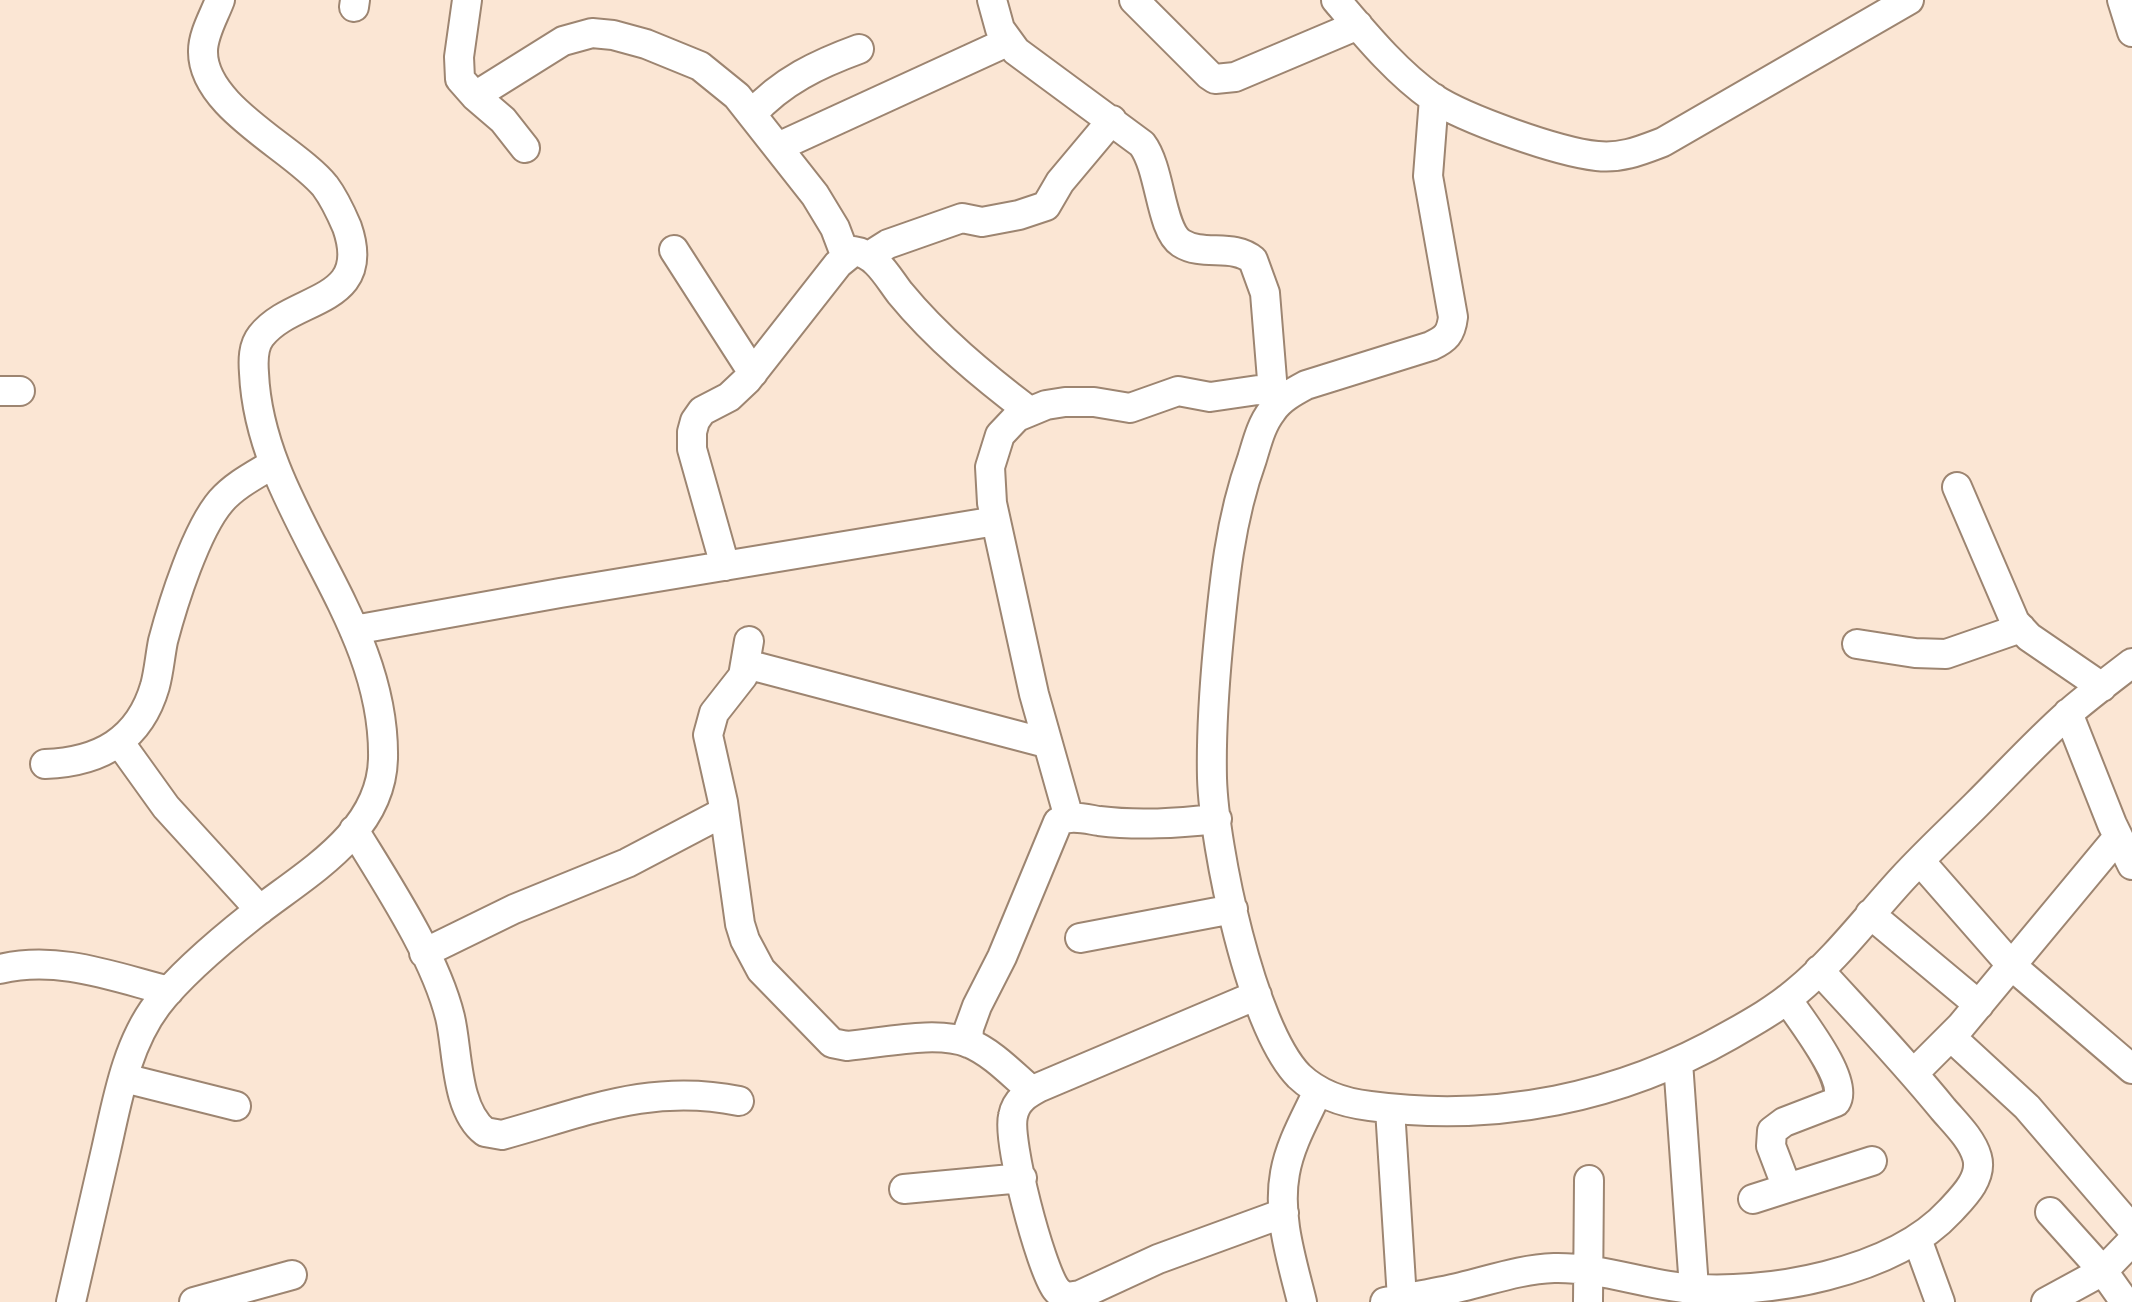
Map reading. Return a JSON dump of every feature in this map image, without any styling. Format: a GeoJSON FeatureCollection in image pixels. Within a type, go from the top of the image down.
{"type":"FeatureCollection","features":[{"type":"Feature","properties":{"kind":"street"},"geometry":{"type":"LineString","coordinates":[[71,1302],[124,1078],[145,1024],[169,991],[260,910],[312,872],[341,846],[371,805],[383,763],[377,698],[354,630],[273,464],[256,403],[253,369],[255,349],[260,337],[272,326],[331,292],[341,283],[349,271],[353,255],[351,242],[344,221],[323,184],[254,126],[212,82],[203,54],[204,42],[220,0]]}},
{"type":"Feature","properties":{"kind":"street"},"geometry":{"type":"LineString","coordinates":[[467,0],[458,69],[464,86],[503,120],[525,148]]}},
{"type":"Feature","properties":{"kind":"street"},"geometry":{"type":"LineString","coordinates":[[992,0],[998,23],[1007,42],[1135,136],[1150,155],[1166,220],[1176,238],[1181,243],[1196,248],[1246,254],[1258,268],[1265,293],[1280,393],[1262,427],[1234,515],[1222,597],[1215,679],[1212,780],[1233,909],[1257,995],[1281,1051],[1298,1075],[1318,1091],[1339,1100],[1390,1109],[1464,1111],[1547,1104],[1625,1084],[1709,1047],[1787,999],[1819,970],[1920,861],[2068,713],[2132,663]]}},
{"type":"Feature","properties":{"kind":"street"},"geometry":{"type":"LineString","coordinates":[[1134,0],[1202,69],[1215,79],[1235,78],[1358,25]]}},
{"type":"Feature","properties":{"kind":"street"},"geometry":{"type":"LineString","coordinates":[[1336,0],[1398,68],[1434,98],[1510,132],[1558,148],[1598,156],[1632,154],[1698,123],[1909,0]]}},
{"type":"Feature","properties":{"kind":"street"},"geometry":{"type":"LineString","coordinates":[[474,96],[563,41],[592,33],[613,35],[646,44],[700,66],[731,91],[752,114],[858,256],[947,343],[1029,411]]}},
{"type":"Feature","properties":{"kind":"street"},"geometry":{"type":"LineString","coordinates":[[778,147],[1007,42]]}},
{"type":"Feature","properties":{"kind":"street"},"geometry":{"type":"LineString","coordinates":[[752,114],[785,84],[822,63],[859,49]]}},
{"type":"Feature","properties":{"kind":"street"},"geometry":{"type":"LineString","coordinates":[[1069,818],[1046,743],[996,521],[990,484],[993,450],[1007,425],[1029,411],[1046,405],[1080,401],[1137,407],[1178,391],[1210,397],[1258,390],[1280,393],[1444,340],[1452,330],[1453,317],[1428,176],[1434,98]]}},
{"type":"Feature","properties":{"kind":"street"},"geometry":{"type":"LineString","coordinates":[[725,566],[692,449],[694,421],[702,411],[729,397],[753,373],[838,264],[962,218],[982,222],[1019,215],[1046,206],[1060,182],[1112,120]]}},
{"type":"Feature","properties":{"kind":"street"},"geometry":{"type":"LineString","coordinates":[[674,250],[753,373]]}},
{"type":"Feature","properties":{"kind":"street"},"geometry":{"type":"LineString","coordinates":[[45,764],[66,764],[88,758],[120,743],[137,724],[154,689],[167,627],[211,515],[234,489],[273,464]]}},
{"type":"Feature","properties":{"kind":"street"},"geometry":{"type":"LineString","coordinates":[[1957,487],[2008,608],[2021,628],[2039,645],[2102,687]]}},
{"type":"Feature","properties":{"kind":"street"},"geometry":{"type":"LineString","coordinates":[[354,630],[996,521]]}},
{"type":"Feature","properties":{"kind":"street"},"geometry":{"type":"LineString","coordinates":[[1857,644],[1915,653],[1946,654],[2021,628]]}},
{"type":"Feature","properties":{"kind":"street"},"geometry":{"type":"LineString","coordinates":[[1032,1091],[990,1055],[968,1043],[951,1039],[933,1039],[848,1046],[832,1042],[761,970],[745,940],[736,906],[724,812],[710,749],[709,724],[738,685],[747,652],[1046,743]]}},
{"type":"Feature","properties":{"kind":"street"},"geometry":{"type":"LineString","coordinates":[[2068,713],[2118,837],[2132,865]]}},
{"type":"Feature","properties":{"kind":"street"},"geometry":{"type":"LineString","coordinates":[[120,743],[166,807],[260,910]]}},
{"type":"Feature","properties":{"kind":"street"},"geometry":{"type":"LineString","coordinates":[[424,953],[514,909],[638,858],[724,812]]}},
{"type":"Feature","properties":{"kind":"street"},"geometry":{"type":"LineString","coordinates":[[968,1043],[969,1028],[977,1006],[1002,957],[1023,901],[1044,860],[1054,828],[1062,819],[1126,824],[1217,819]]}},
{"type":"Feature","properties":{"kind":"street"},"geometry":{"type":"LineString","coordinates":[[354,830],[424,953],[450,1015],[464,1094],[478,1127],[485,1132],[502,1136],[612,1103],[668,1094],[710,1095],[739,1101]]}},
{"type":"Feature","properties":{"kind":"street"},"geometry":{"type":"LineString","coordinates":[[1914,1073],[1951,1037],[2118,837]]}},
{"type":"Feature","properties":{"kind":"street"},"geometry":{"type":"LineString","coordinates":[[1920,861],[2012,966],[2132,1069]]}},
{"type":"Feature","properties":{"kind":"street"},"geometry":{"type":"LineString","coordinates":[[1080,939],[1233,909]]}},
{"type":"Feature","properties":{"kind":"street"},"geometry":{"type":"LineString","coordinates":[[1870,914],[1978,1005]]}},
{"type":"Feature","properties":{"kind":"street"},"geometry":{"type":"LineString","coordinates":[[0,969],[38,963],[59,964],[169,991]]}},
{"type":"Feature","properties":{"kind":"street"},"geometry":{"type":"LineString","coordinates":[[1390,1109],[1394,1300],[1529,1271],[1554,1268],[1590,1270],[1703,1293],[1803,1280],[1878,1257],[1917,1239],[1938,1224],[1970,1187],[1978,1167],[1978,1158],[1971,1143],[1914,1073],[1819,970]]}},
{"type":"Feature","properties":{"kind":"street"},"geometry":{"type":"LineString","coordinates":[[1257,995],[1032,1091],[1018,1102],[1012,1119],[1022,1178],[1049,1274],[1055,1288],[1067,1297],[1080,1295],[1158,1259],[1284,1213]]}},
{"type":"Feature","properties":{"kind":"street"},"geometry":{"type":"LineString","coordinates":[[1786,1188],[1772,1146],[1772,1131],[1784,1122],[1836,1102],[1840,1092],[1836,1075],[1787,999]]}},
{"type":"Feature","properties":{"kind":"street"},"geometry":{"type":"LineString","coordinates":[[1951,1037],[2027,1107],[2132,1229]]}},
{"type":"Feature","properties":{"kind":"street"},"geometry":{"type":"LineString","coordinates":[[1678,1062],[1703,1293]]}},
{"type":"Feature","properties":{"kind":"street"},"geometry":{"type":"LineString","coordinates":[[124,1078],[236,1106]]}},
{"type":"Feature","properties":{"kind":"street"},"geometry":{"type":"LineString","coordinates":[[1302,1302],[1288,1246],[1283,1190],[1290,1152],[1318,1091]]}},
{"type":"Feature","properties":{"kind":"street"},"geometry":{"type":"LineString","coordinates":[[1753,1199],[1872,1161]]}},
{"type":"Feature","properties":{"kind":"street"},"geometry":{"type":"LineString","coordinates":[[904,1189],[1022,1178]]}},
{"type":"Feature","properties":{"kind":"street"},"geometry":{"type":"LineString","coordinates":[[1588,1302],[1589,1180]]}},
{"type":"Feature","properties":{"kind":"street"},"geometry":{"type":"LineString","coordinates":[[2049,1212],[2103,1271],[2125,1302]]}},
{"type":"Feature","properties":{"kind":"street"},"geometry":{"type":"LineString","coordinates":[[1917,1239],[1940,1302]]}},
{"type":"Feature","properties":{"kind":"street"},"geometry":{"type":"LineString","coordinates":[[2046,1302],[2103,1271],[2132,1240]]}},
{"type":"Feature","properties":{"kind":"street"},"geometry":{"type":"LineString","coordinates":[[194,1302],[292,1275]]}}]}
